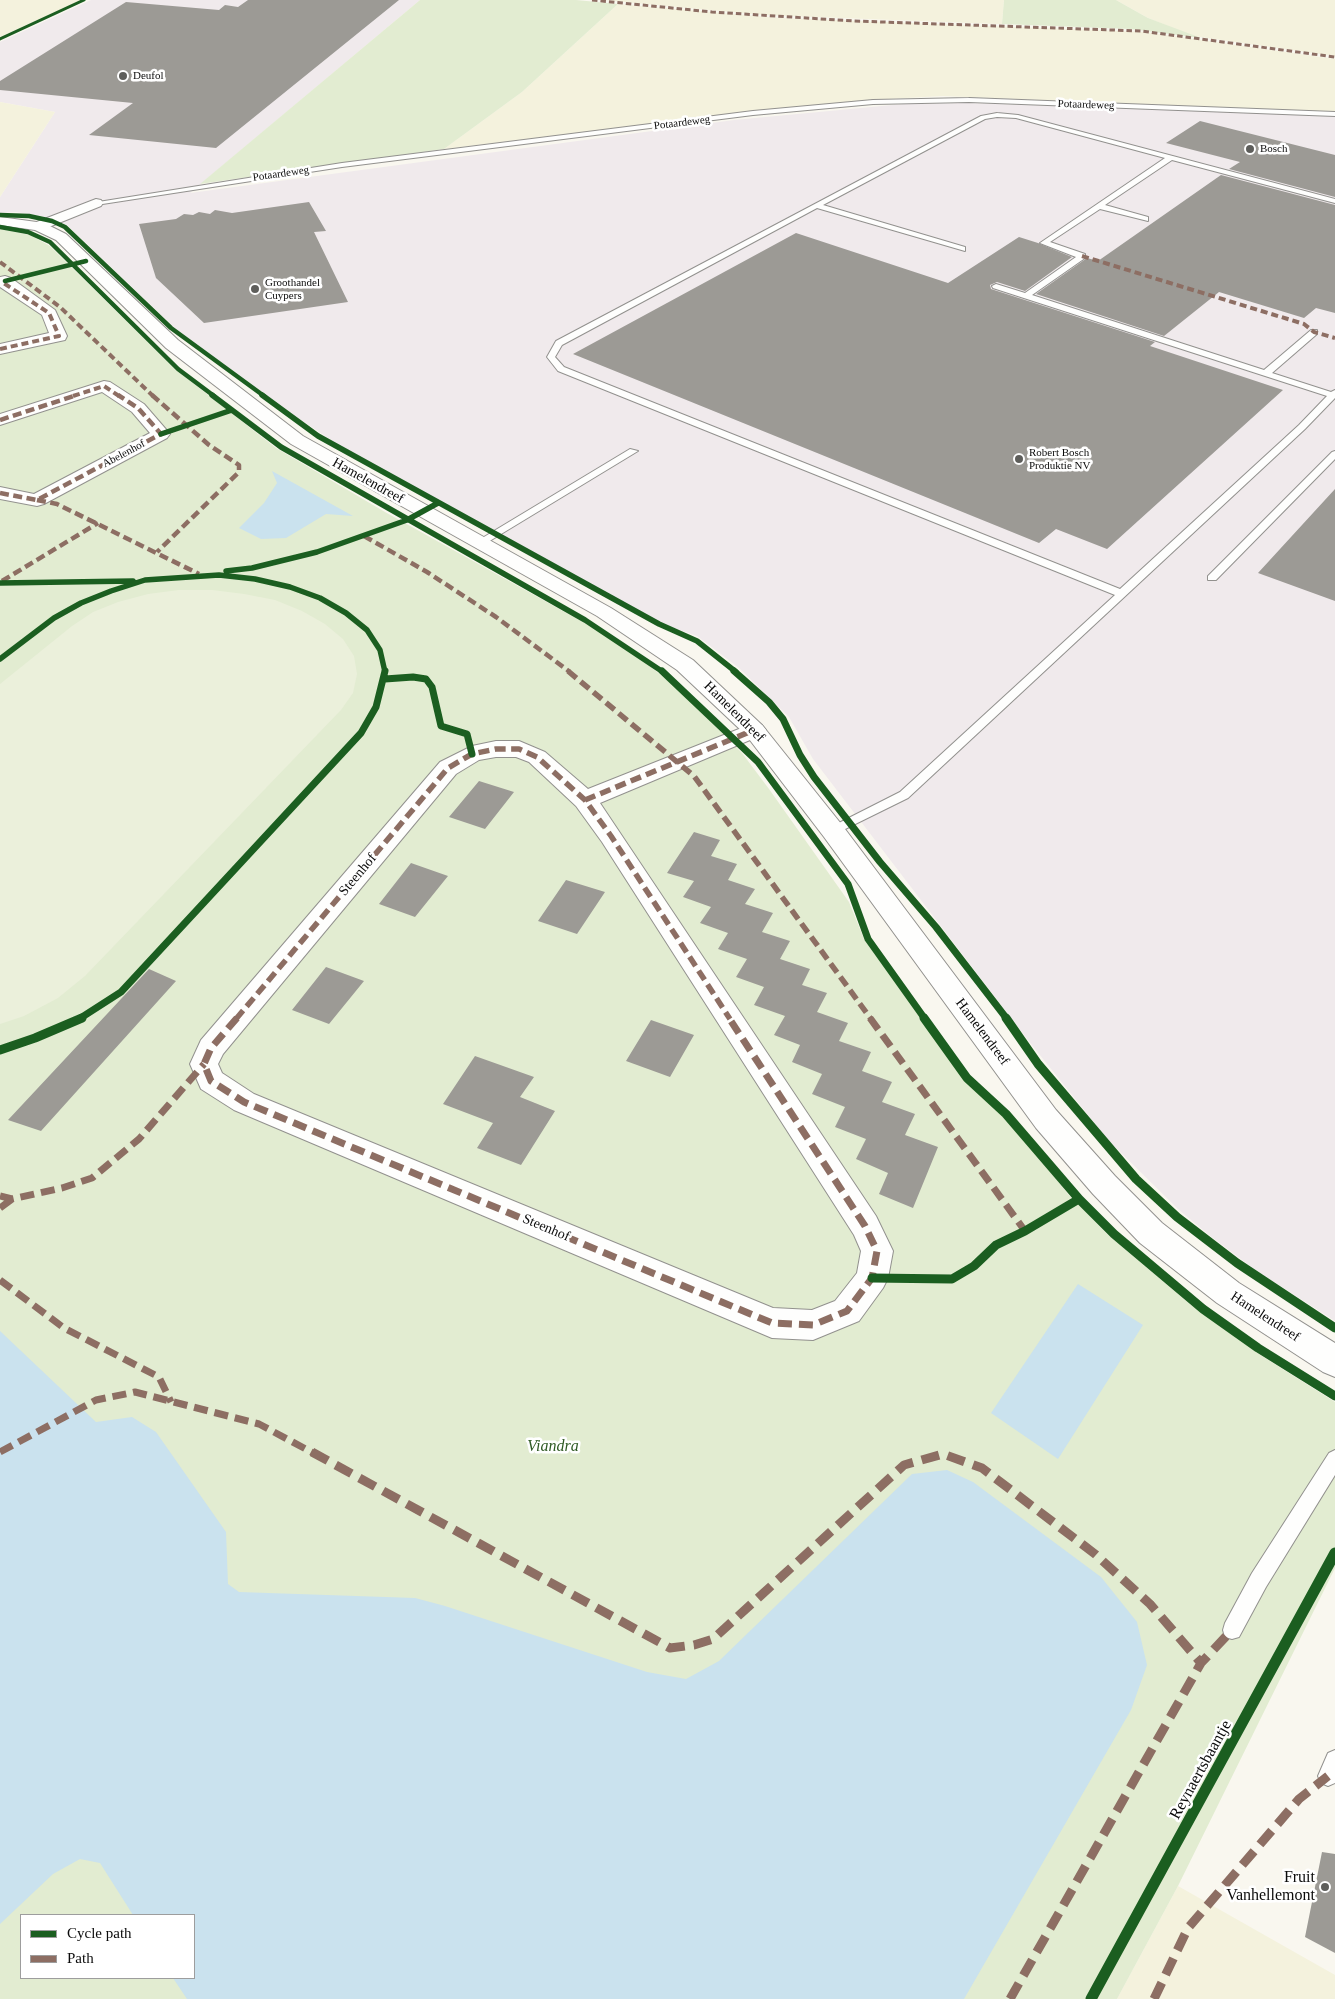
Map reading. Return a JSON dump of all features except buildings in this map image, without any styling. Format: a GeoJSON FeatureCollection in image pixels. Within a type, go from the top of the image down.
{"type":"FeatureCollection","features":[{"type":"Feature","properties":{"kind":"street","name":"Potaardeweg"},"geometry":{"type":"LineString","coordinates":[[38,226],[96,203]]}},
{"type":"Feature","properties":{"kind":"street","name":"Hamelendreef"},"geometry":{"type":"LineString","coordinates":[[0,221],[38,226],[61,238],[172,344],[297,440],[604,612],[685,665],[754,730],[833,831],[1046,1119],[1104,1185],[1151,1233],[1228,1293],[1335,1361]]}},
{"type":"Feature","properties":{"kind":"street"},"geometry":{"type":"LineString","coordinates":[[0,282],[5,281],[49,313],[59,336],[0,349]]}},
{"type":"Feature","properties":{"kind":"street","name":"Abelenhof"},"geometry":{"type":"LineString","coordinates":[[0,420],[104,386],[138,408],[161,434],[37,500],[0,493]]}},
{"type":"Feature","properties":{"kind":"street"},"geometry":{"type":"LineString","coordinates":[[585,800],[754,730]]}},
{"type":"Feature","properties":{"kind":"street","name":"Steenhof"},"geometry":{"type":"LineString","coordinates":[[496,749],[519,749],[537,756],[585,800],[611,836],[865,1226],[878,1251],[872,1278],[847,1311],[813,1325],[772,1322],[244,1102],[211,1081],[204,1064],[210,1048],[448,768],[472,754],[496,749]]}},
{"type":"Feature","properties":{"kind":"lane","name":"Potaardeweg"},"geometry":{"type":"LineString","coordinates":[[96,203],[342,165],[753,113],[872,102],[968,100],[1335,114]]}},
{"type":"Feature","properties":{"kind":"lane"},"geometry":{"type":"LineString","coordinates":[[1120,593],[562,368],[550,357],[559,343],[983,117],[997,115],[1016,116],[1335,201]]}},
{"type":"Feature","properties":{"kind":"lane"},"geometry":{"type":"LineString","coordinates":[[1024,296],[1082,256],[1044,243],[1170,158]]}},
{"type":"Feature","properties":{"kind":"lane"},"geometry":{"type":"LineString","coordinates":[[818,206],[962,248]]}},
{"type":"Feature","properties":{"kind":"lane"},"geometry":{"type":"LineString","coordinates":[[1098,206],[1145,219]]}},
{"type":"Feature","properties":{"kind":"lane"},"geometry":{"type":"LineString","coordinates":[[833,831],[904,795],[1295,433],[1334,394],[1265,374],[996,286]]}},
{"type":"Feature","properties":{"kind":"lane"},"geometry":{"type":"LineString","coordinates":[[1265,374],[1314,332]]}},
{"type":"Feature","properties":{"kind":"lane"},"geometry":{"type":"LineString","coordinates":[[478,542],[633,451]]}},
{"type":"Feature","properties":{"kind":"lane"},"geometry":{"type":"LineString","coordinates":[[1212,578],[1335,454]]}},
{"type":"Feature","properties":{"kind":"lane"},"geometry":{"type":"LineString","coordinates":[[1232,1630],[1259,1580],[1335,1459]]}},
{"type":"Feature","properties":{"kind":"shaded area"},"geometry":{"type":"Polygon","coordinates":[[[0,0],[82,0],[0,37],[0,0]]]}},
{"type":"Feature","properties":{"kind":"shaded area"},"geometry":{"type":"Polygon","coordinates":[[[91,0],[420,0],[190,193],[734,120],[903,104],[967,103],[1335,115],[1335,1321],[1254,1269],[1209,1235],[1178,1209],[1109,1141],[1031,1044],[813,759],[789,717],[739,668],[697,636],[665,625],[360,459],[301,420],[177,330],[67,225],[41,216],[16,212],[0,213],[0,197],[55,112],[0,102],[0,42],[91,0]]]}},
{"type":"Feature","properties":{"kind":"shaded area"},"geometry":{"type":"Polygon","coordinates":[[[603,0],[1004,0],[1002,24],[997,24],[763,15],[603,0]]]}},
{"type":"Feature","properties":{"kind":"shaded area"},"geometry":{"type":"Polygon","coordinates":[[[1116,0],[1335,0],[1335,56],[1193,36],[1148,18],[1116,0]]]}},
{"type":"Feature","properties":{"kind":"shaded area"},"geometry":{"type":"Polygon","coordinates":[[[618,4],[781,18],[1145,32],[1335,59],[1335,112],[943,96],[803,106],[444,149],[522,92],[618,4]]]}},
{"type":"Feature","properties":{"kind":"shaded area"},"geometry":{"type":"Polygon","coordinates":[[[0,102],[55,112],[0,197],[0,102]]]}},
{"type":"Feature","properties":{"kind":"shaded area"},"geometry":{"type":"Polygon","coordinates":[[[1178,1886],[1335,1975],[1335,1999],[1117,1999],[1178,1886]]]}},
{"type":"Feature","properties":{"kind":"green space"},"geometry":{"type":"Polygon","coordinates":[[[420,0],[576,0],[618,4],[522,92],[444,149],[200,184],[420,0]]]}},
{"type":"Feature","properties":{"kind":"green space"},"geometry":{"type":"Polygon","coordinates":[[[1004,0],[1116,0],[1148,18],[1201,38],[1131,29],[1002,24],[1004,0]]]}},
{"type":"Feature","properties":{"kind":"green space","name":"Viandra"},"geometry":{"type":"Polygon","coordinates":[[[0,229],[30,235],[50,246],[175,369],[276,448],[385,512],[606,635],[645,662],[686,696],[742,753],[769,789],[849,902],[864,939],[967,1083],[1017,1130],[1068,1194],[1107,1234],[1191,1305],[1262,1356],[1335,1402],[1335,1568],[1178,1886],[1117,1999],[0,1999],[0,229]]]}},
{"type":"Feature","properties":{"kind":"green space"},"geometry":{"type":"Polygon","coordinates":[[[179,590],[212,590],[275,600],[302,611],[325,624],[343,639],[354,656],[357,674],[353,693],[341,710],[85,976],[58,998],[24,1016],[0,1024],[0,684],[72,626],[93,612],[118,602],[148,594],[179,590]]]}},
{"type":"Feature","properties":{"kind":"water"},"geometry":{"type":"Polygon","coordinates":[[[272,471],[353,516],[326,514],[286,538],[261,539],[239,528],[264,503],[277,483],[272,471]]]}},
{"type":"Feature","properties":{"kind":"water"},"geometry":{"type":"Polygon","coordinates":[[[1078,1284],[1143,1325],[1058,1459],[991,1413],[1078,1284]]]}},
{"type":"Feature","properties":{"kind":"water"},"geometry":{"type":"Polygon","coordinates":[[[0,1331],[96,1422],[132,1417],[156,1432],[226,1532],[228,1584],[239,1592],[415,1598],[647,1672],[686,1679],[719,1661],[912,1474],[947,1470],[973,1482],[1101,1577],[1137,1622],[1147,1665],[1131,1710],[964,1999],[187,1999],[174,1979],[195,1979],[195,1914],[132,1914],[100,1863],[80,1859],[53,1874],[0,1924],[0,1331]]]}},
{"type":"Feature","properties":{"kind":"marked path"},"geometry":{"type":"LineString","coordinates":[[592,0],[712,12],[854,21],[1141,31],[1335,57]]}},
{"type":"Feature","properties":{"kind":"marked path"},"geometry":{"type":"LineString","coordinates":[[1082,256],[1304,324],[1314,332],[1335,338]]}},
{"type":"Feature","properties":{"kind":"marked path"},"geometry":{"type":"LineString","coordinates":[[0,262],[60,307],[156,399],[209,445],[239,465],[239,472],[157,552]]}},
{"type":"Feature","properties":{"kind":"marked path"},"geometry":{"type":"LineString","coordinates":[[0,349],[59,336],[49,313],[2,282]]}},
{"type":"Feature","properties":{"kind":"marked path"},"geometry":{"type":"LineString","coordinates":[[0,420],[104,386],[138,408],[161,434],[37,500],[0,493]]}},
{"type":"Feature","properties":{"kind":"marked path"},"geometry":{"type":"LineString","coordinates":[[37,500],[57,504],[199,574]]}},
{"type":"Feature","properties":{"kind":"marked path"},"geometry":{"type":"LineString","coordinates":[[2,581],[98,523]]}},
{"type":"Feature","properties":{"kind":"marked path"},"geometry":{"type":"LineString","coordinates":[[364,536],[427,572],[496,617],[572,674],[694,776],[1025,1231]]}},
{"type":"Feature","properties":{"kind":"marked path"},"geometry":{"type":"LineString","coordinates":[[585,800],[754,730]]}},
{"type":"Feature","properties":{"kind":"marked path"},"geometry":{"type":"LineString","coordinates":[[496,749],[519,749],[537,757],[585,800],[611,836],[865,1226],[877,1251],[872,1278],[847,1311],[813,1325],[772,1323],[244,1102],[211,1081],[204,1064],[211,1048],[448,768],[472,754],[496,749]]}},
{"type":"Feature","properties":{"kind":"marked path"},"geometry":{"type":"LineString","coordinates":[[0,1196],[12,1199],[62,1188],[92,1178],[139,1139],[204,1064]]}},
{"type":"Feature","properties":{"kind":"marked path"},"geometry":{"type":"LineString","coordinates":[[0,1208],[12,1199]]}},
{"type":"Feature","properties":{"kind":"marked path"},"geometry":{"type":"LineString","coordinates":[[0,1280],[64,1328],[159,1377],[171,1402]]}},
{"type":"Feature","properties":{"kind":"marked path"},"geometry":{"type":"LineString","coordinates":[[0,1452],[96,1400],[135,1392],[259,1424],[459,1531],[670,1648],[694,1645],[713,1639],[904,1465],[943,1454],[982,1468],[1095,1554],[1150,1604],[1201,1663]]}},
{"type":"Feature","properties":{"kind":"marked path"},"geometry":{"type":"LineString","coordinates":[[1010,1999],[1201,1663],[1232,1630]]}},
{"type":"Feature","properties":{"kind":"marked path"},"geometry":{"type":"LineString","coordinates":[[1154,1999],[1188,1928],[1299,1799],[1328,1776]]}},
{"type":"Feature","properties":{"kind":"cycle path"},"geometry":{"type":"LineString","coordinates":[[0,39],[84,0]]}},
{"type":"Feature","properties":{"kind":"cycle path"},"geometry":{"type":"LineString","coordinates":[[0,215],[29,216],[52,221],[65,227],[171,328],[318,436],[659,624],[697,641],[732,669],[769,702],[783,719],[800,755],[814,777],[880,862],[936,927],[1005,1016],[1038,1064],[1136,1179],[1177,1217],[1237,1263],[1335,1328]]}},
{"type":"Feature","properties":{"kind":"cycle path"},"geometry":{"type":"LineString","coordinates":[[0,227],[28,232],[50,242],[178,369],[281,447],[585,620],[662,671],[713,717],[758,762],[848,884],[868,939],[967,1078],[1006,1114],[1079,1199],[1114,1234],[1203,1309],[1258,1348],[1335,1396]]}},
{"type":"Feature","properties":{"kind":"cycle path"},"geometry":{"type":"LineString","coordinates":[[5,281],[86,261]]}},
{"type":"Feature","properties":{"kind":"cycle path"},"geometry":{"type":"LineString","coordinates":[[161,434],[232,410]]}},
{"type":"Feature","properties":{"kind":"cycle path"},"geometry":{"type":"LineString","coordinates":[[226,571],[252,568],[317,552],[407,520],[438,503]]}},
{"type":"Feature","properties":{"kind":"cycle path"},"geometry":{"type":"LineString","coordinates":[[0,659],[54,618],[81,603],[111,591],[145,580],[219,575],[255,579],[290,587],[320,598],[346,613],[367,630],[380,650],[385,672],[376,707],[361,733],[121,992],[81,1018],[35,1038],[0,1050]]}},
{"type":"Feature","properties":{"kind":"cycle path"},"geometry":{"type":"LineString","coordinates":[[0,583],[133,581]]}},
{"type":"Feature","properties":{"kind":"cycle path"},"geometry":{"type":"LineString","coordinates":[[385,679],[413,677],[426,679],[432,687],[441,726],[467,734],[472,754]]}},
{"type":"Feature","properties":{"kind":"cycle path"},"geometry":{"type":"LineString","coordinates":[[872,1278],[952,1279],[974,1266],[996,1245],[1025,1231],[1079,1199]]}},
{"type":"Feature","properties":{"kind":"cycle path","name":"Reynaertsbaantje"},"geometry":{"type":"LineString","coordinates":[[1091,1999],[1335,1553]]}},
{"type":"Feature","properties":{"kind":"place","name":"Deufol"},"geometry":{"type":"Point","coordinates":[123,76]}},
{"type":"Feature","properties":{"kind":"place","name":"Bosch"},"geometry":{"type":"Point","coordinates":[1250,149]}},
{"type":"Feature","properties":{"kind":"place","name":"Groothandel Cuypers"},"geometry":{"type":"Point","coordinates":[255,289]}},
{"type":"Feature","properties":{"kind":"place","name":"Robert Bosch Produktie NV"},"geometry":{"type":"Point","coordinates":[1019,459]}},
{"type":"Feature","properties":{"kind":"place","name":"Fruit Vanhellemont"},"geometry":{"type":"Point","coordinates":[1325,1887]}}]}
